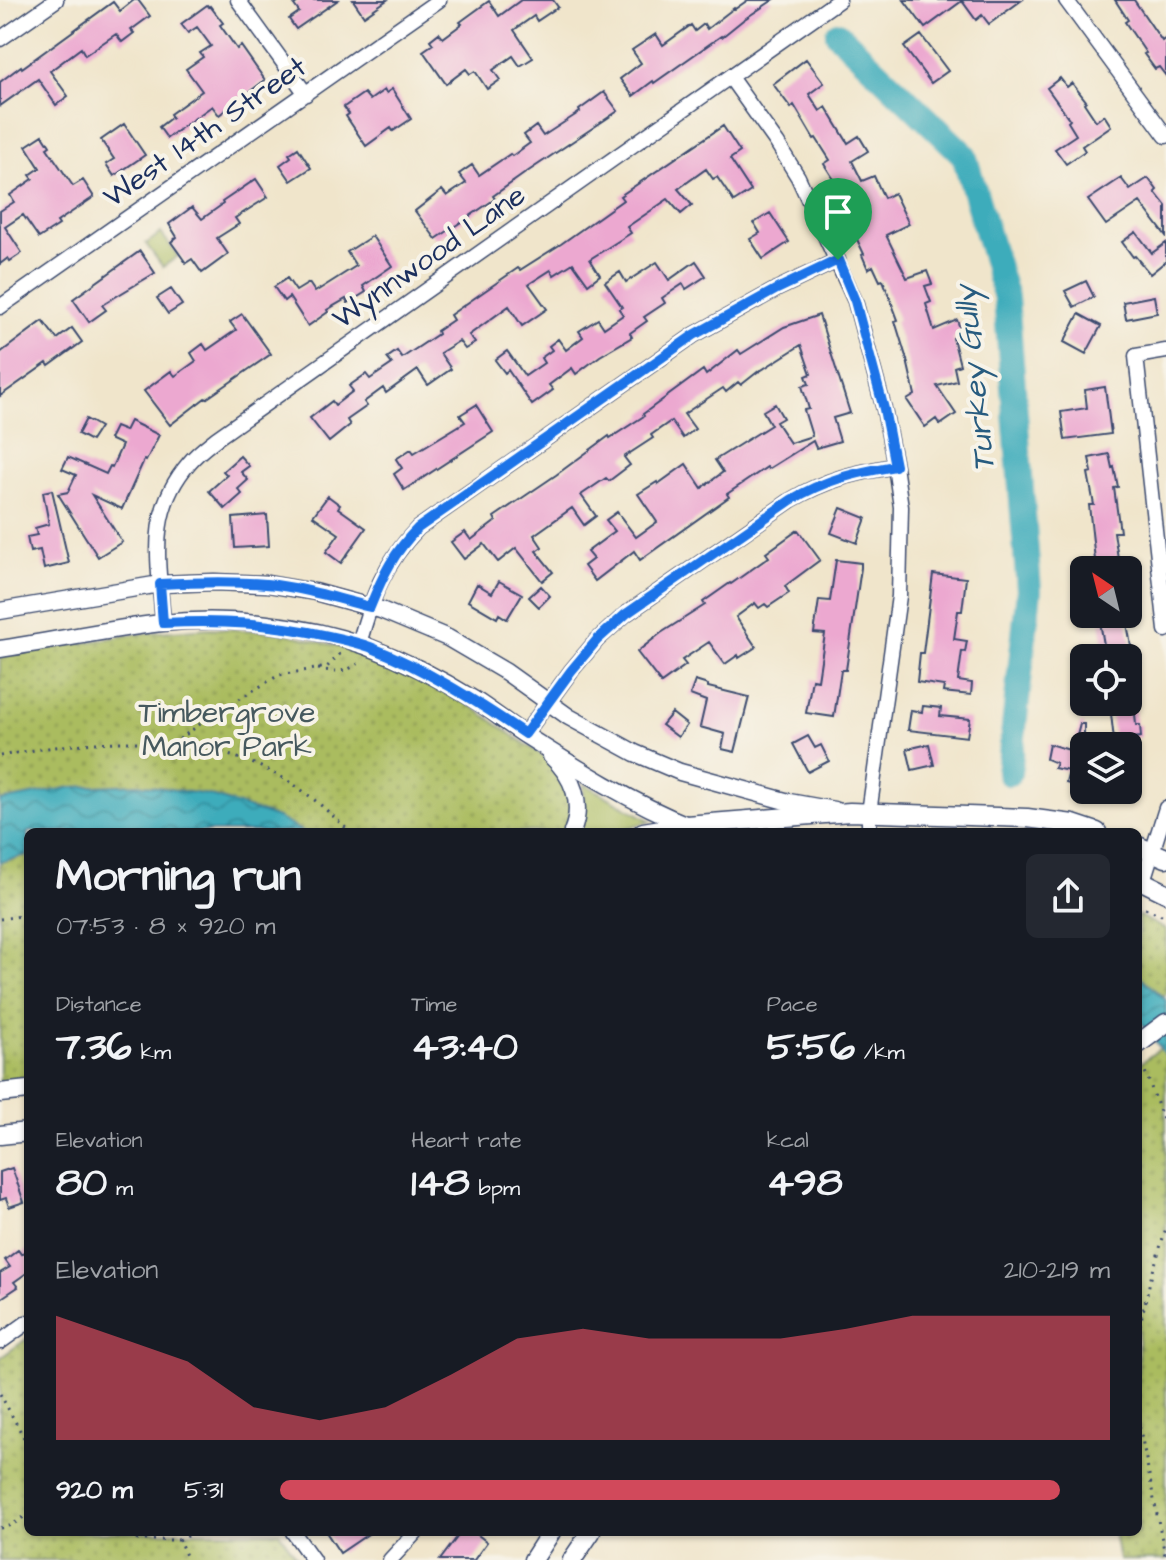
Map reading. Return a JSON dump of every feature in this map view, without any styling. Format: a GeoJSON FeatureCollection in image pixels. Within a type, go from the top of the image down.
{"type":"FeatureCollection","features":[{"type":"Feature","properties":{"kind":"main road"},"geometry":{"type":"LineString","coordinates":[[668,828],[850,812],[1027,818],[1085,828]]}},
{"type":"Feature","properties":{"kind":"main road"},"geometry":{"type":"LineString","coordinates":[[1142,881],[1166,893]]}},
{"type":"Feature","properties":{"kind":"main road"},"geometry":{"type":"LineString","coordinates":[[1142,1041],[1166,1023]]}},
{"type":"Feature","properties":{"kind":"main road"},"geometry":{"type":"LineString","coordinates":[[0,1093],[24,1090]]}},
{"type":"Feature","properties":{"kind":"main road"},"geometry":{"type":"LineString","coordinates":[[0,1135],[24,1132]]}},
{"type":"Feature","properties":{"kind":"main road"},"geometry":{"type":"LineString","coordinates":[[533,1560],[548,1536]]}},
{"type":"Feature","properties":{"kind":"main road"},"geometry":{"type":"LineString","coordinates":[[572,1560],[588,1536]]}},
{"type":"Feature","properties":{"kind":"street"},"geometry":{"type":"LineString","coordinates":[[0,39],[56,0]]}},
{"type":"Feature","properties":{"kind":"street"},"geometry":{"type":"LineString","coordinates":[[238,0],[306,94]]}},
{"type":"Feature","properties":{"kind":"street","name":"West 14th Street"},"geometry":{"type":"LineString","coordinates":[[0,307],[439,0]]}},
{"type":"Feature","properties":{"kind":"street","name":"Wynnwood Lane"},"geometry":{"type":"LineString","coordinates":[[163,623],[159,526],[163,505],[172,486],[190,461],[217,438],[839,0]]}},
{"type":"Feature","properties":{"kind":"street"},"geometry":{"type":"LineString","coordinates":[[1066,0],[1166,136]]}},
{"type":"Feature","properties":{"kind":"street"},"geometry":{"type":"LineString","coordinates":[[730,77],[798,177],[838,260],[859,314],[884,409],[895,466],[901,507],[899,596],[869,828]]}},
{"type":"Feature","properties":{"kind":"street"},"geometry":{"type":"LineString","coordinates":[[357,649],[382,577],[401,546],[418,528],[694,335],[777,289],[838,260]]}},
{"type":"Feature","properties":{"kind":"street"},"geometry":{"type":"LineString","coordinates":[[1166,351],[1136,356],[1166,630]]}},
{"type":"Feature","properties":{"kind":"street"},"geometry":{"type":"LineString","coordinates":[[525,734],[597,640],[626,614],[816,485],[859,472],[895,466]]}},
{"type":"Feature","properties":{"kind":"street"},"geometry":{"type":"LineString","coordinates":[[0,611],[160,584],[268,584],[315,592],[381,610],[448,638],[506,672],[569,717],[635,753],[680,772],[789,802],[850,812]]}},
{"type":"Feature","properties":{"kind":"street"},"geometry":{"type":"LineString","coordinates":[[0,649],[163,623],[213,621],[266,624],[300,630],[434,676],[621,793],[695,828]]}},
{"type":"Feature","properties":{"kind":"street"},"geometry":{"type":"LineString","coordinates":[[525,734],[560,765],[574,788],[578,815],[573,828]]}},
{"type":"Feature","properties":{"kind":"street"},"geometry":{"type":"LineString","coordinates":[[1142,875],[1166,808]]}},
{"type":"Feature","properties":{"kind":"street"},"geometry":{"type":"LineString","coordinates":[[0,1342],[24,1325]]}},
{"type":"Feature","properties":{"kind":"street"},"geometry":{"type":"LineString","coordinates":[[296,1536],[313,1560]]}},
{"type":"Feature","properties":{"kind":"street"},"geometry":{"type":"LineString","coordinates":[[390,1560],[412,1536]]}},
{"type":"Feature","properties":{"kind":"path"},"geometry":{"type":"LineString","coordinates":[[173,744],[211,716],[279,675],[327,667],[357,649]]}},
{"type":"Feature","properties":{"kind":"path"},"geometry":{"type":"LineString","coordinates":[[318,669],[337,672],[351,669],[357,649]]}},
{"type":"Feature","properties":{"kind":"path"},"geometry":{"type":"LineString","coordinates":[[0,756],[97,742],[173,744],[233,756],[290,782],[345,828]]}},
{"type":"Feature","properties":{"kind":"path"},"geometry":{"type":"LineString","coordinates":[[1142,907],[1166,917]]}},
{"type":"Feature","properties":{"kind":"path"},"geometry":{"type":"LineString","coordinates":[[0,919],[24,916]]}},
{"type":"Feature","properties":{"kind":"path"},"geometry":{"type":"LineString","coordinates":[[1142,1066],[1166,1128]]}},
{"type":"Feature","properties":{"kind":"path"},"geometry":{"type":"LineString","coordinates":[[1142,1316],[1166,1228]]}},
{"type":"Feature","properties":{"kind":"path"},"geometry":{"type":"LineString","coordinates":[[0,1394],[24,1438]]}},
{"type":"Feature","properties":{"kind":"path"},"geometry":{"type":"LineString","coordinates":[[1142,1439],[1166,1560]]}},
{"type":"Feature","properties":{"kind":"path"},"geometry":{"type":"LineString","coordinates":[[0,1528],[24,1517]]}},
{"type":"Feature","properties":{"kind":"path"},"geometry":{"type":"LineString","coordinates":[[130,1536],[138,1540],[179,1540],[188,1536]]}},
{"type":"Feature","properties":{"kind":"path"},"geometry":{"type":"LineString","coordinates":[[179,1540],[188,1560]]}},
{"type":"Feature","properties":{"kind":"green space"},"geometry":{"type":"Polygon","coordinates":[[[161,233],[178,256],[163,267],[146,244],[161,233]]]}},
{"type":"Feature","properties":{"kind":"green space","name":"Timbergrove Manor Park"},"geometry":{"type":"Polygon","coordinates":[[[209,628],[288,634],[394,665],[464,701],[554,764],[572,799],[567,828],[24,828],[24,1082],[0,1085],[0,657],[135,634],[209,628]]]}},
{"type":"Feature","properties":{"kind":"green space"},"geometry":{"type":"Polygon","coordinates":[[[584,784],[651,821],[627,828],[581,828],[584,784]]]}},
{"type":"Feature","properties":{"kind":"green space"},"geometry":{"type":"Polygon","coordinates":[[[1142,917],[1166,930],[1166,993],[1142,1010],[1142,917]]]}},
{"type":"Feature","properties":{"kind":"green space"},"geometry":{"type":"Polygon","coordinates":[[[1166,1044],[1166,1560],[1119,1560],[1115,1536],[1142,1536],[1142,1062],[1166,1044]]]}},
{"type":"Feature","properties":{"kind":"green space"},"geometry":{"type":"Polygon","coordinates":[[[24,1341],[24,1536],[282,1536],[299,1560],[0,1560],[0,1358],[24,1341]]]}},
{"type":"Feature","properties":{"kind":"water"},"geometry":{"type":"Polygon","coordinates":[[[138,784],[209,795],[278,818],[296,828],[24,828],[24,856],[0,862],[0,801],[72,787],[138,784]]]}},
{"type":"Feature","properties":{"kind":"water"},"geometry":{"type":"Polygon","coordinates":[[[1142,979],[1166,1000],[1166,1056],[1142,1023],[1142,979]]]}},
{"type":"Feature","properties":{"kind":"building"},"geometry":{"type":"Polygon","coordinates":[[[138,0],[150,16],[131,30],[134,33],[122,42],[116,34],[85,55],[81,48],[50,71],[68,96],[56,105],[38,79],[0,106],[0,82],[113,2],[120,11],[138,0]]]}},
{"type":"Feature","properties":{"kind":"building"},"geometry":{"type":"Polygon","coordinates":[[[301,0],[338,0],[296,29],[289,19],[299,12],[294,5],[301,0]]]}},
{"type":"Feature","properties":{"kind":"building"},"geometry":{"type":"Polygon","coordinates":[[[353,0],[387,0],[364,16],[353,0]]]}},
{"type":"Feature","properties":{"kind":"building"},"geometry":{"type":"Polygon","coordinates":[[[521,0],[553,0],[558,7],[537,21],[534,16],[514,30],[533,58],[520,66],[513,56],[493,70],[500,80],[487,89],[475,71],[470,74],[466,69],[446,84],[423,51],[433,44],[430,40],[439,33],[443,38],[489,1],[499,16],[521,0]]]}},
{"type":"Feature","properties":{"kind":"building"},"geometry":{"type":"Polygon","coordinates":[[[748,0],[773,0],[633,96],[620,79],[641,63],[632,50],[656,34],[663,45],[691,25],[695,31],[704,24],[707,29],[748,0]]]}},
{"type":"Feature","properties":{"kind":"building"},"geometry":{"type":"Polygon","coordinates":[[[904,0],[1022,0],[989,24],[982,15],[976,20],[962,1],[925,28],[904,0]]]}},
{"type":"Feature","properties":{"kind":"building"},"geometry":{"type":"Polygon","coordinates":[[[1115,0],[1134,0],[1162,41],[1166,38],[1166,76],[1159,67],[1155,69],[1144,54],[1115,0]]]}},
{"type":"Feature","properties":{"kind":"building"},"geometry":{"type":"Polygon","coordinates":[[[207,5],[223,23],[220,25],[237,49],[241,46],[265,80],[219,115],[212,106],[167,138],[159,127],[172,117],[170,114],[202,91],[186,69],[203,57],[200,53],[211,46],[197,27],[188,33],[181,24],[207,5]]]}},
{"type":"Feature","properties":{"kind":"building"},"geometry":{"type":"Polygon","coordinates":[[[921,35],[948,71],[931,83],[904,47],[921,35]]]}},
{"type":"Feature","properties":{"kind":"building"},"geometry":{"type":"Polygon","coordinates":[[[806,59],[824,83],[809,94],[820,111],[826,107],[848,143],[859,136],[868,151],[852,161],[862,181],[874,176],[884,198],[894,193],[909,224],[886,235],[907,278],[927,271],[932,284],[925,286],[931,302],[926,304],[934,330],[957,320],[962,334],[953,338],[960,365],[954,367],[957,381],[937,386],[956,414],[940,425],[936,419],[925,427],[907,400],[915,395],[895,321],[898,320],[883,280],[880,281],[873,266],[868,269],[853,231],[865,226],[855,206],[846,211],[835,188],[838,186],[824,164],[830,160],[794,105],[791,108],[773,84],[806,59]]]}},
{"type":"Feature","properties":{"kind":"building"},"geometry":{"type":"Polygon","coordinates":[[[1060,78],[1067,87],[1072,83],[1096,121],[1104,115],[1111,126],[1082,146],[1085,151],[1066,164],[1055,149],[1076,135],[1068,122],[1070,120],[1047,88],[1060,78]]]}},
{"type":"Feature","properties":{"kind":"building"},"geometry":{"type":"Polygon","coordinates":[[[392,89],[411,119],[393,131],[391,128],[366,146],[346,116],[349,114],[344,107],[364,93],[370,100],[384,90],[386,93],[392,89]]]}},
{"type":"Feature","properties":{"kind":"building"},"geometry":{"type":"Polygon","coordinates":[[[604,92],[618,111],[524,174],[493,196],[495,199],[436,239],[415,211],[442,190],[447,196],[466,183],[459,174],[472,165],[479,175],[530,143],[524,135],[536,126],[543,136],[604,92]]]}},
{"type":"Feature","properties":{"kind":"building"},"geometry":{"type":"Polygon","coordinates":[[[124,124],[145,155],[114,176],[106,164],[114,159],[101,140],[124,124]]]}},
{"type":"Feature","properties":{"kind":"building"},"geometry":{"type":"Polygon","coordinates":[[[723,126],[740,152],[730,159],[751,191],[734,202],[717,177],[713,179],[706,169],[678,189],[692,205],[681,214],[668,199],[627,227],[631,233],[590,259],[600,275],[588,284],[573,263],[554,275],[551,270],[529,284],[547,309],[522,326],[509,306],[469,335],[475,343],[465,349],[459,341],[440,353],[451,369],[428,385],[418,370],[386,393],[383,388],[364,402],[367,406],[347,420],[350,425],[329,442],[310,418],[332,401],[335,405],[353,391],[349,386],[366,374],[370,379],[392,364],[387,358],[397,351],[402,358],[438,334],[437,331],[453,320],[450,315],[518,268],[520,270],[561,244],[623,200],[620,196],[723,126]]]}},
{"type":"Feature","properties":{"kind":"building"},"geometry":{"type":"Polygon","coordinates":[[[43,135],[50,146],[47,148],[73,186],[83,180],[94,197],[39,238],[23,215],[5,227],[22,253],[0,264],[0,211],[14,202],[10,195],[33,179],[30,175],[40,168],[26,146],[43,135]]]}},
{"type":"Feature","properties":{"kind":"building"},"geometry":{"type":"Polygon","coordinates":[[[298,148],[311,168],[291,181],[280,165],[298,148]]]}},
{"type":"Feature","properties":{"kind":"building"},"geometry":{"type":"Polygon","coordinates":[[[1121,178],[1130,190],[1148,178],[1166,206],[1166,236],[1140,202],[1106,225],[1088,200],[1121,178]]]}},
{"type":"Feature","properties":{"kind":"building"},"geometry":{"type":"Polygon","coordinates":[[[256,179],[268,197],[235,218],[239,224],[217,238],[228,254],[202,273],[192,259],[186,263],[171,242],[177,237],[169,224],[192,207],[202,219],[256,179]]]}},
{"type":"Feature","properties":{"kind":"building"},"geometry":{"type":"Polygon","coordinates":[[[770,213],[789,242],[763,259],[750,239],[760,233],[754,223],[770,213]]]}},
{"type":"Feature","properties":{"kind":"building"},"geometry":{"type":"Polygon","coordinates":[[[1136,232],[1152,253],[1166,243],[1166,261],[1150,274],[1122,242],[1136,232]]]}},
{"type":"Feature","properties":{"kind":"building"},"geometry":{"type":"Polygon","coordinates":[[[372,236],[392,266],[363,286],[366,292],[348,303],[346,299],[327,310],[308,326],[289,297],[284,301],[274,287],[287,278],[296,291],[309,283],[315,292],[356,266],[347,252],[372,236]]]}},
{"type":"Feature","properties":{"kind":"building"},"geometry":{"type":"Polygon","coordinates":[[[140,251],[155,273],[102,305],[106,310],[89,322],[73,299],[140,251]]]}},
{"type":"Feature","properties":{"kind":"building"},"geometry":{"type":"Polygon","coordinates":[[[696,261],[706,276],[686,289],[683,284],[662,298],[665,303],[644,317],[647,321],[630,333],[632,337],[576,374],[572,368],[549,385],[553,390],[532,405],[508,370],[505,373],[495,360],[507,351],[525,376],[544,363],[541,358],[552,350],[549,346],[558,339],[566,350],[583,337],[579,331],[598,319],[604,328],[623,315],[619,309],[622,307],[605,282],[620,272],[626,282],[657,262],[669,280],[696,261]]]}},
{"type":"Feature","properties":{"kind":"building"},"geometry":{"type":"Polygon","coordinates":[[[1086,281],[1094,297],[1074,307],[1065,291],[1086,281]]]}},
{"type":"Feature","properties":{"kind":"building"},"geometry":{"type":"Polygon","coordinates":[[[171,289],[182,305],[168,314],[157,298],[171,289]]]}},
{"type":"Feature","properties":{"kind":"building"},"geometry":{"type":"Polygon","coordinates":[[[1154,296],[1157,313],[1126,319],[1123,302],[1154,296]]]}},
{"type":"Feature","properties":{"kind":"building"},"geometry":{"type":"Polygon","coordinates":[[[242,314],[271,354],[170,425],[144,391],[171,371],[175,376],[196,361],[191,353],[203,344],[207,350],[236,330],[230,322],[242,314]]]}},
{"type":"Feature","properties":{"kind":"building"},"geometry":{"type":"Polygon","coordinates":[[[1079,314],[1101,326],[1086,354],[1064,342],[1079,314]]]}},
{"type":"Feature","properties":{"kind":"building"},"geometry":{"type":"Polygon","coordinates":[[[819,315],[850,413],[833,418],[840,441],[816,448],[813,441],[767,467],[640,560],[634,551],[595,581],[584,566],[593,559],[587,552],[615,531],[606,520],[617,512],[636,537],[657,522],[638,494],[686,464],[702,488],[723,472],[715,460],[771,425],[763,411],[775,404],[783,418],[776,422],[790,443],[812,436],[804,410],[809,409],[802,386],[809,384],[806,376],[811,374],[801,345],[741,385],[738,382],[726,392],[723,388],[684,414],[695,429],[683,438],[671,421],[651,435],[653,438],[624,457],[630,465],[609,481],[606,478],[581,495],[596,516],[584,525],[572,508],[534,535],[542,547],[536,551],[553,572],[542,581],[516,548],[498,562],[484,544],[464,559],[451,542],[465,532],[471,540],[496,521],[494,517],[609,436],[644,416],[703,370],[706,375],[738,350],[741,354],[784,327],[819,315]]]}},
{"type":"Feature","properties":{"kind":"building"},"geometry":{"type":"Polygon","coordinates":[[[43,321],[57,339],[72,328],[82,342],[0,396],[0,353],[43,321]]]}},
{"type":"Feature","properties":{"kind":"building"},"geometry":{"type":"Polygon","coordinates":[[[1105,387],[1111,434],[1065,440],[1061,412],[1087,408],[1085,390],[1105,387]]]}},
{"type":"Feature","properties":{"kind":"building"},"geometry":{"type":"Polygon","coordinates":[[[476,405],[493,432],[404,490],[394,474],[402,468],[396,459],[411,449],[414,453],[465,422],[460,415],[476,405]]]}},
{"type":"Feature","properties":{"kind":"building"},"geometry":{"type":"Polygon","coordinates":[[[86,419],[100,427],[91,441],[78,434],[86,419]]]}},
{"type":"Feature","properties":{"kind":"building"},"geometry":{"type":"Polygon","coordinates":[[[130,421],[159,435],[122,509],[92,495],[122,542],[98,557],[58,494],[68,492],[76,475],[62,469],[68,457],[106,474],[122,445],[109,439],[115,427],[125,431],[130,421]]]}},
{"type":"Feature","properties":{"kind":"building"},"geometry":{"type":"Polygon","coordinates":[[[1109,454],[1114,467],[1120,532],[1114,532],[1118,556],[1095,556],[1089,505],[1094,505],[1088,473],[1092,472],[1089,458],[1109,454]]]}},
{"type":"Feature","properties":{"kind":"building"},"geometry":{"type":"Polygon","coordinates":[[[240,456],[249,466],[241,472],[248,480],[238,489],[242,494],[225,509],[209,491],[227,475],[223,471],[240,456]]]}},
{"type":"Feature","properties":{"kind":"building"},"geometry":{"type":"Polygon","coordinates":[[[52,490],[69,563],[44,569],[40,550],[30,552],[27,537],[37,535],[35,528],[49,524],[43,492],[52,490]]]}},
{"type":"Feature","properties":{"kind":"building"},"geometry":{"type":"Polygon","coordinates":[[[328,496],[340,505],[338,508],[366,528],[341,563],[326,552],[339,534],[313,516],[328,496]]]}},
{"type":"Feature","properties":{"kind":"building"},"geometry":{"type":"Polygon","coordinates":[[[841,508],[866,518],[857,543],[831,533],[841,508]]]}},
{"type":"Feature","properties":{"kind":"building"},"geometry":{"type":"Polygon","coordinates":[[[267,515],[269,546],[235,548],[233,518],[267,515]]]}},
{"type":"Feature","properties":{"kind":"building"},"geometry":{"type":"Polygon","coordinates":[[[798,530],[820,560],[785,586],[789,593],[768,607],[765,604],[759,608],[755,603],[736,617],[756,647],[725,664],[709,642],[682,660],[686,665],[661,683],[637,652],[769,557],[766,553],[798,530]]]}},
{"type":"Feature","properties":{"kind":"building"},"geometry":{"type":"Polygon","coordinates":[[[836,560],[861,563],[861,568],[846,670],[841,670],[834,717],[806,713],[812,679],[818,680],[825,634],[814,633],[819,600],[830,601],[836,560]]]}},
{"type":"Feature","properties":{"kind":"building"},"geometry":{"type":"Polygon","coordinates":[[[933,574],[966,578],[962,611],[958,611],[954,639],[967,641],[965,652],[962,651],[958,681],[972,683],[971,695],[943,692],[944,686],[917,682],[933,574]]]}},
{"type":"Feature","properties":{"kind":"building"},"geometry":{"type":"Polygon","coordinates":[[[499,581],[522,594],[507,619],[499,614],[497,618],[468,601],[477,584],[492,593],[499,581]]]}},
{"type":"Feature","properties":{"kind":"building"},"geometry":{"type":"Polygon","coordinates":[[[541,586],[550,596],[539,607],[529,597],[541,586]]]}},
{"type":"Feature","properties":{"kind":"building"},"geometry":{"type":"Polygon","coordinates":[[[1101,628],[1128,628],[1131,644],[1104,644],[1101,628]]]}},
{"type":"Feature","properties":{"kind":"building"},"geometry":{"type":"Polygon","coordinates":[[[695,681],[749,697],[735,752],[722,749],[725,734],[700,727],[706,701],[690,695],[695,681]]]}},
{"type":"Feature","properties":{"kind":"building"},"geometry":{"type":"Polygon","coordinates":[[[923,706],[941,708],[940,716],[970,719],[967,737],[908,730],[911,710],[922,712],[923,706]]]}},
{"type":"Feature","properties":{"kind":"building"},"geometry":{"type":"Polygon","coordinates":[[[672,713],[687,725],[678,737],[662,725],[672,713]]]}},
{"type":"Feature","properties":{"kind":"building"},"geometry":{"type":"Polygon","coordinates":[[[1111,716],[1135,716],[1136,725],[1140,725],[1141,732],[1113,732],[1111,716]]]}},
{"type":"Feature","properties":{"kind":"building"},"geometry":{"type":"Polygon","coordinates":[[[1080,724],[1084,724],[1084,732],[1078,732],[1080,724]]]}},
{"type":"Feature","properties":{"kind":"building"},"geometry":{"type":"Polygon","coordinates":[[[808,736],[815,748],[821,745],[829,761],[808,772],[793,744],[808,736]]]}},
{"type":"Feature","properties":{"kind":"building"},"geometry":{"type":"Polygon","coordinates":[[[929,744],[934,765],[912,770],[907,749],[929,744]]]}},
{"type":"Feature","properties":{"kind":"building"},"geometry":{"type":"Polygon","coordinates":[[[1049,744],[1070,750],[1070,784],[1066,783],[1069,771],[1054,768],[1056,763],[1046,759],[1049,744]]]}},
{"type":"Feature","properties":{"kind":"building"},"geometry":{"type":"Polygon","coordinates":[[[12,1168],[24,1202],[9,1207],[6,1198],[0,1200],[0,1172],[12,1168]]]}},
{"type":"Feature","properties":{"kind":"building"},"geometry":{"type":"Polygon","coordinates":[[[18,1250],[21,1254],[24,1252],[24,1275],[14,1282],[18,1287],[0,1299],[0,1273],[10,1267],[5,1260],[18,1250]]]}},
{"type":"Feature","properties":{"kind":"building"},"geometry":{"type":"Polygon","coordinates":[[[329,1536],[365,1536],[340,1553],[329,1536]]]}},
{"type":"Feature","properties":{"kind":"building"},"geometry":{"type":"Polygon","coordinates":[[[458,1536],[479,1536],[487,1542],[474,1560],[440,1560],[458,1536]]]}},
{"type":"Feature","properties":{"kind":"waterway","name":"Turkey Gully"},"geometry":{"type":"LineString","coordinates":[[838,34],[964,155],[1006,298],[1029,590],[1009,773]]}},
{"type":"Feature","properties":{"kind":"route"},"geometry":{"type":"LineString","coordinates":[[838,260],[855,301],[884,409],[895,466],[859,472],[816,485],[626,614],[597,640],[525,734],[434,676],[369,647],[266,624],[213,621],[163,623],[160,584],[268,584],[315,592],[370,607],[382,577],[401,546],[418,528],[694,335],[777,289],[838,260]]}}]}
